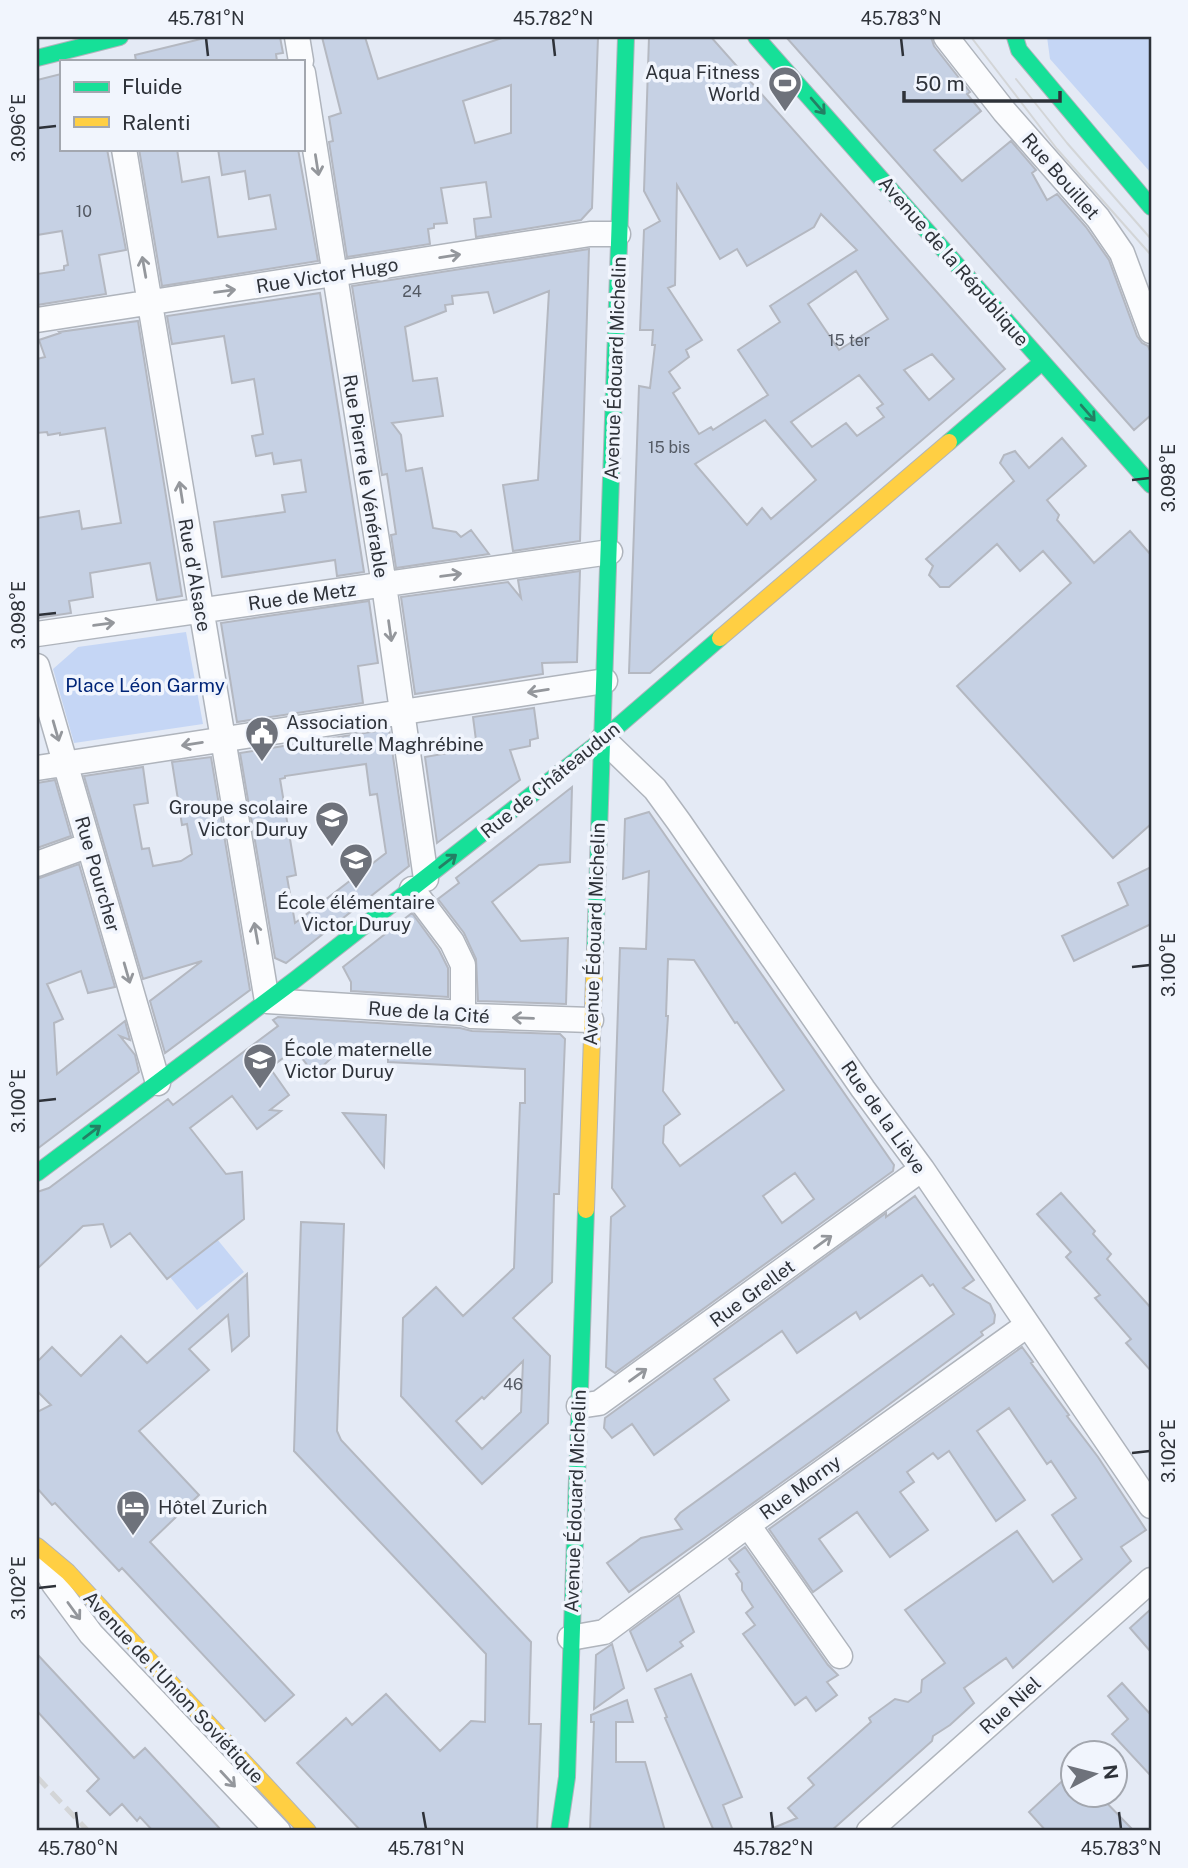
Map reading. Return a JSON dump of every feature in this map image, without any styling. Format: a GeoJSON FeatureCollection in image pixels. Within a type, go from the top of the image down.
{"type":"FeatureCollection","features":[{"type":"Feature","properties":{"kind":"main road","name":"Avenue Édouard Michelin"},"geometry":{"type":"LineString","coordinates":[[559,1831],[566,1777],[626,37]]}},
{"type":"Feature","properties":{"kind":"main road","name":"Avenue de la République"},"geometry":{"type":"LineString","coordinates":[[756,37],[1151,485]]}},
{"type":"Feature","properties":{"kind":"main road"},"geometry":{"type":"LineString","coordinates":[[1014,41],[1151,207]]}},
{"type":"Feature","properties":{"kind":"main road"},"geometry":{"type":"LineString","coordinates":[[37,58],[111,46]]}},
{"type":"Feature","properties":{"kind":"main road","name":"Rue de Châteaudun"},"geometry":{"type":"LineString","coordinates":[[37,1173],[267,1001],[603,739],[1042,362]]}},
{"type":"Feature","properties":{"kind":"main road","name":"Avenue de l'Union Soviétique"},"geometry":{"type":"LineString","coordinates":[[37,1546],[68,1572],[308,1831]]}},
{"type":"Feature","properties":{"kind":"street"},"geometry":{"type":"LineString","coordinates":[[297,37],[301,60]]}},
{"type":"Feature","properties":{"kind":"street","name":"Rue Bouillet"},"geometry":{"type":"LineString","coordinates":[[946,37],[1004,111],[1098,218],[1122,253],[1151,331]]}},
{"type":"Feature","properties":{"kind":"street","name":"Rue Pierre le Vénérable"},"geometry":{"type":"LineString","coordinates":[[304,79],[384,585],[401,712],[419,884]]}},
{"type":"Feature","properties":{"kind":"street","name":"Rue d'Alsace"},"geometry":{"type":"LineString","coordinates":[[124,150],[267,1001]]}},
{"type":"Feature","properties":{"kind":"street","name":"Rue Victor Hugo"},"geometry":{"type":"LineString","coordinates":[[37,320],[590,234],[618,234]]}},
{"type":"Feature","properties":{"kind":"street","name":"Rue de Metz"},"geometry":{"type":"LineString","coordinates":[[37,634],[610,552]]}},
{"type":"Feature","properties":{"kind":"street","name":"Rue Pourcher"},"geometry":{"type":"LineString","coordinates":[[37,666],[158,1083]]}},
{"type":"Feature","properties":{"kind":"street"},"geometry":{"type":"LineString","coordinates":[[37,768],[605,681]]}},
{"type":"Feature","properties":{"kind":"street","name":"Rue de la Liève"},"geometry":{"type":"LineString","coordinates":[[603,739],[655,789],[922,1169],[1026,1326],[1151,1506]]}},
{"type":"Feature","properties":{"kind":"street"},"geometry":{"type":"LineString","coordinates":[[37,864],[89,845]]}},
{"type":"Feature","properties":{"kind":"street"},"geometry":{"type":"LineString","coordinates":[[419,884],[463,965],[463,1013]]}},
{"type":"Feature","properties":{"kind":"street","name":"Rue de la Cité"},"geometry":{"type":"LineString","coordinates":[[267,1001],[463,1013],[472,1016],[591,1020]]}},
{"type":"Feature","properties":{"kind":"street","name":"Rue Grellet"},"geometry":{"type":"LineString","coordinates":[[579,1406],[599,1403],[922,1169]]}},
{"type":"Feature","properties":{"kind":"street","name":"Rue Morny"},"geometry":{"type":"LineString","coordinates":[[570,1638],[604,1632],[1026,1326]]}},
{"type":"Feature","properties":{"kind":"street"},"geometry":{"type":"LineString","coordinates":[[748,1525],[840,1656]]}},
{"type":"Feature","properties":{"kind":"street","name":"Avenue de l'Union Soviétique"},"geometry":{"type":"LineString","coordinates":[[37,1554],[54,1584],[91,1634],[278,1831]]}},
{"type":"Feature","properties":{"kind":"street","name":"Rue Niel"},"geometry":{"type":"LineString","coordinates":[[869,1831],[1151,1580]]}},
{"type":"Feature","properties":{"kind":"green space"},"geometry":{"type":"Polygon","coordinates":[[[1047,37],[1151,37],[1151,173],[1050,59],[1047,37]]]}},
{"type":"Feature","properties":{"kind":"green space","name":"Place Léon Garmy"},"geometry":{"type":"Polygon","coordinates":[[[186,632],[203,724],[74,743],[53,669],[78,647],[186,632]]]}},
{"type":"Feature","properties":{"kind":"green space"},"geometry":{"type":"Polygon","coordinates":[[[217,1239],[244,1272],[197,1310],[170,1277],[217,1239]]]}},
{"type":"Feature","properties":{"kind":"building"},"geometry":{"type":"Polygon","coordinates":[[[209,37],[280,37],[283,53],[276,54],[277,60],[136,60],[135,55],[209,37]]]}},
{"type":"Feature","properties":{"kind":"building"},"geometry":{"type":"Polygon","coordinates":[[[322,37],[365,37],[378,79],[505,37],[598,37],[592,208],[581,220],[476,237],[474,219],[491,217],[486,182],[441,188],[447,223],[434,224],[434,228],[428,229],[430,244],[347,257],[329,142],[333,141],[329,117],[341,113],[322,37]],[[511,85],[463,101],[475,143],[511,133],[511,85]]]}},
{"type":"Feature","properties":{"kind":"building"},"geometry":{"type":"Polygon","coordinates":[[[649,37],[711,37],[1005,369],[650,673],[629,673],[639,386],[650,388],[655,345],[652,345],[653,330],[640,330],[644,230],[660,221],[644,191],[649,37]],[[677,185],[675,285],[668,288],[702,340],[686,350],[689,357],[669,372],[680,388],[673,393],[699,434],[711,427],[713,430],[768,395],[738,350],[780,322],[770,306],[857,250],[821,214],[814,227],[747,266],[737,249],[720,259],[677,185]],[[856,271],[808,304],[839,350],[888,319],[856,271]],[[932,354],[904,370],[929,400],[954,379],[932,354]],[[859,375],[791,422],[812,447],[846,423],[857,436],[884,417],[877,408],[883,404],[859,375]],[[765,420],[695,464],[747,525],[762,508],[771,519],[816,480],[765,420]]]}},
{"type":"Feature","properties":{"kind":"building"},"geometry":{"type":"Polygon","coordinates":[[[786,37],[931,37],[934,46],[970,92],[967,94],[981,111],[934,150],[962,181],[1011,141],[1036,170],[1032,173],[1047,200],[1057,194],[1086,227],[1109,260],[1137,336],[1148,346],[1151,353],[1151,415],[1134,430],[786,37]]]}},
{"type":"Feature","properties":{"kind":"building"},"geometry":{"type":"Polygon","coordinates":[[[60,74],[60,150],[107,150],[126,250],[99,255],[106,294],[37,305],[37,274],[64,270],[64,266],[68,265],[62,231],[37,235],[37,80],[60,74]]]}},
{"type":"Feature","properties":{"kind":"building"},"geometry":{"type":"Polygon","coordinates":[[[139,150],[177,150],[182,182],[209,177],[218,237],[276,229],[270,195],[249,199],[245,171],[222,175],[218,150],[298,150],[318,261],[162,286],[139,150]]]}},
{"type":"Feature","properties":{"kind":"building"},"geometry":{"type":"Polygon","coordinates":[[[589,249],[580,541],[513,551],[503,485],[538,480],[549,291],[494,313],[488,292],[452,296],[453,304],[445,305],[446,311],[405,327],[413,381],[437,378],[443,416],[392,423],[401,435],[406,471],[422,468],[433,528],[456,532],[461,537],[471,530],[489,554],[396,568],[391,535],[396,534],[387,474],[382,475],[352,286],[589,249]]]}},
{"type":"Feature","properties":{"kind":"building"},"geometry":{"type":"Polygon","coordinates":[[[320,293],[364,572],[337,576],[335,560],[222,577],[214,522],[285,512],[282,495],[306,492],[301,460],[274,464],[272,453],[256,456],[252,436],[263,434],[254,379],[232,383],[224,336],[172,344],[167,316],[320,293]]]}},
{"type":"Feature","properties":{"kind":"building"},"geometry":{"type":"Polygon","coordinates":[[[138,321],[182,596],[157,600],[150,563],[90,573],[93,597],[69,601],[71,613],[37,618],[37,518],[79,511],[82,529],[121,523],[105,428],[60,435],[37,433],[37,359],[45,357],[39,340],[59,332],[138,321]]]}},
{"type":"Feature","properties":{"kind":"building"},"geometry":{"type":"Polygon","coordinates":[[[1062,438],[1086,466],[1047,500],[1059,515],[1057,520],[1094,563],[1130,531],[1151,555],[1151,824],[1113,858],[957,686],[1071,583],[1043,551],[1020,571],[997,544],[949,587],[940,587],[929,575],[933,566],[926,559],[1014,481],[1000,463],[1004,455],[1015,451],[1029,468],[1062,438]]]}},
{"type":"Feature","properties":{"kind":"building"},"geometry":{"type":"Polygon","coordinates":[[[580,571],[577,662],[542,663],[543,674],[415,694],[401,597],[508,582],[521,598],[518,580],[580,571]]]}},
{"type":"Feature","properties":{"kind":"building"},"geometry":{"type":"Polygon","coordinates":[[[369,601],[378,663],[358,666],[363,703],[237,722],[221,623],[369,601]]]}},
{"type":"Feature","properties":{"kind":"building"},"geometry":{"type":"Polygon","coordinates":[[[534,708],[538,738],[530,740],[530,746],[510,750],[520,780],[437,843],[425,757],[477,748],[473,717],[534,708]]]}},
{"type":"Feature","properties":{"kind":"building"},"geometry":{"type":"Polygon","coordinates":[[[389,729],[409,866],[286,963],[275,958],[240,753],[389,729]],[[366,764],[280,779],[296,875],[287,877],[295,923],[386,853],[377,794],[370,795],[366,764]]]}},
{"type":"Feature","properties":{"kind":"building"},"geometry":{"type":"Polygon","coordinates":[[[211,757],[250,990],[165,1053],[150,1001],[202,961],[143,979],[84,776],[143,767],[148,803],[134,805],[142,849],[149,848],[153,866],[181,861],[192,854],[187,824],[182,825],[172,762],[211,757]]]}},
{"type":"Feature","properties":{"kind":"building"},"geometry":{"type":"Polygon","coordinates":[[[55,780],[71,836],[37,848],[37,783],[55,780]]]}},
{"type":"Feature","properties":{"kind":"building"},"geometry":{"type":"Polygon","coordinates":[[[572,787],[570,862],[539,865],[492,902],[521,941],[568,938],[566,1004],[478,1001],[476,959],[464,933],[438,899],[459,883],[456,878],[572,787]]]}},
{"type":"Feature","properties":{"kind":"building"},"geometry":{"type":"Polygon","coordinates":[[[649,812],[894,1165],[893,1171],[615,1373],[606,1367],[611,1217],[625,1206],[612,1188],[620,948],[646,949],[649,871],[623,879],[625,819],[649,812]],[[668,959],[668,1016],[663,1091],[680,1114],[664,1126],[663,1143],[680,1166],[784,1090],[737,1022],[735,1023],[694,960],[668,959]],[[795,1173],[763,1196],[782,1223],[814,1199],[795,1173]]]}},
{"type":"Feature","properties":{"kind":"building"},"geometry":{"type":"Polygon","coordinates":[[[79,864],[115,987],[88,993],[81,971],[47,984],[63,1019],[54,1023],[57,1074],[125,1021],[130,1040],[120,1036],[135,1055],[139,1072],[37,1149],[37,879],[79,864]]]}},
{"type":"Feature","properties":{"kind":"building"},"geometry":{"type":"Polygon","coordinates":[[[1151,867],[1151,924],[1074,961],[1062,936],[1128,905],[1118,883],[1151,867]]]}},
{"type":"Feature","properties":{"kind":"building"},"geometry":{"type":"Polygon","coordinates":[[[412,913],[439,950],[448,968],[448,997],[351,991],[351,982],[343,967],[412,913]]]}},
{"type":"Feature","properties":{"kind":"building"},"geometry":{"type":"Polygon","coordinates":[[[278,1017],[460,1028],[472,1031],[560,1034],[565,1039],[559,1194],[554,1194],[552,1282],[513,1318],[550,1356],[548,1423],[482,1484],[401,1396],[403,1318],[436,1287],[463,1316],[514,1268],[520,1103],[525,1103],[525,1069],[388,1062],[388,1054],[339,1051],[314,1074],[295,1049],[270,1068],[289,1095],[270,1110],[281,1111],[257,1129],[232,1096],[190,1128],[226,1174],[242,1172],[244,1219],[167,1279],[130,1233],[111,1247],[103,1224],[83,1226],[37,1269],[37,1192],[49,1188],[168,1099],[173,1105],[278,1026],[273,1020],[278,1017]],[[523,1361],[484,1399],[482,1397],[456,1421],[482,1449],[521,1412],[523,1361]]]}},
{"type":"Feature","properties":{"kind":"building"},"geometry":{"type":"Polygon","coordinates":[[[343,1113],[386,1115],[384,1167],[343,1113]]]}},
{"type":"Feature","properties":{"kind":"building"},"geometry":{"type":"Polygon","coordinates":[[[1061,1193],[1095,1231],[1093,1234],[1111,1254],[1107,1259],[1151,1308],[1151,1371],[1126,1343],[1131,1339],[1095,1298],[1100,1295],[1066,1257],[1071,1252],[1037,1214],[1061,1193]]]}},
{"type":"Feature","properties":{"kind":"building"},"geometry":{"type":"Polygon","coordinates":[[[915,1196],[974,1280],[963,1288],[990,1304],[995,1315],[994,1323],[981,1332],[983,1335],[841,1440],[629,1592],[607,1563],[641,1538],[682,1529],[675,1519],[680,1513],[954,1314],[933,1284],[930,1286],[922,1275],[860,1319],[856,1312],[797,1353],[782,1331],[714,1379],[729,1400],[654,1455],[632,1424],[612,1438],[604,1428],[605,1418],[886,1213],[886,1217],[915,1196]]]}},
{"type":"Feature","properties":{"kind":"building"},"geometry":{"type":"Polygon","coordinates":[[[301,1222],[344,1224],[337,1431],[341,1440],[531,1642],[529,1724],[541,1724],[537,1831],[361,1831],[297,1763],[346,1718],[352,1725],[386,1694],[440,1751],[471,1721],[485,1722],[486,1654],[294,1451],[301,1222]]]}},
{"type":"Feature","properties":{"kind":"building"},"geometry":{"type":"Polygon","coordinates":[[[247,1274],[249,1336],[232,1351],[228,1315],[189,1349],[209,1370],[139,1431],[199,1495],[150,1542],[294,1695],[265,1721],[122,1568],[119,1571],[55,1503],[52,1505],[37,1488],[37,1412],[51,1405],[37,1391],[37,1362],[52,1347],[81,1376],[121,1336],[147,1363],[247,1274]]]}},
{"type":"Feature","properties":{"kind":"building"},"geometry":{"type":"Polygon","coordinates":[[[1022,1347],[1146,1530],[1121,1547],[1131,1561],[1013,1668],[1006,1658],[964,1688],[974,1703],[933,1736],[932,1741],[831,1831],[766,1831],[797,1818],[788,1808],[814,1785],[808,1778],[871,1722],[869,1718],[895,1699],[908,1702],[921,1692],[922,1680],[945,1663],[905,1610],[1017,1531],[1053,1582],[1082,1559],[1052,1515],[1076,1498],[1051,1461],[1047,1464],[1009,1408],[977,1431],[1025,1500],[996,1521],[949,1451],[938,1459],[933,1453],[907,1472],[914,1482],[900,1492],[928,1530],[890,1557],[857,1512],[819,1539],[842,1571],[813,1592],[769,1529],[1022,1347]]]}},
{"type":"Feature","properties":{"kind":"building"},"geometry":{"type":"Polygon","coordinates":[[[745,1547],[828,1665],[838,1675],[827,1682],[837,1695],[816,1711],[806,1697],[795,1705],[743,1634],[755,1625],[746,1613],[753,1607],[742,1590],[742,1583],[736,1574],[739,1572],[729,1559],[745,1547]]]}},
{"type":"Feature","properties":{"kind":"building"},"geometry":{"type":"Polygon","coordinates":[[[679,1595],[694,1632],[680,1642],[683,1646],[647,1671],[630,1631],[679,1595]]]}},
{"type":"Feature","properties":{"kind":"building"},"geometry":{"type":"Polygon","coordinates":[[[1151,1609],[1151,1652],[1130,1628],[1151,1609]]]}},
{"type":"Feature","properties":{"kind":"building"},"geometry":{"type":"Polygon","coordinates":[[[612,1644],[624,1688],[594,1709],[596,1655],[612,1644]]]}},
{"type":"Feature","properties":{"kind":"building"},"geometry":{"type":"Polygon","coordinates":[[[37,1654],[134,1758],[145,1748],[222,1831],[153,1831],[140,1817],[137,1821],[122,1804],[110,1815],[87,1791],[99,1779],[37,1711],[37,1654]]]}},
{"type":"Feature","properties":{"kind":"building"},"geometry":{"type":"Polygon","coordinates":[[[691,1674],[742,1797],[723,1805],[733,1831],[714,1831],[655,1689],[691,1674]]]}},
{"type":"Feature","properties":{"kind":"building"},"geometry":{"type":"Polygon","coordinates":[[[1122,1683],[1151,1715],[1151,1776],[1128,1751],[1128,1738],[1116,1738],[1112,1734],[1128,1719],[1108,1696],[1122,1683]]]}},
{"type":"Feature","properties":{"kind":"building"},"geometry":{"type":"Polygon","coordinates":[[[627,1700],[633,1722],[616,1722],[616,1762],[645,1762],[665,1831],[590,1831],[594,1722],[591,1722],[591,1715],[627,1700]]]}},
{"type":"Feature","properties":{"kind":"building"},"geometry":{"type":"Polygon","coordinates":[[[1058,1785],[1058,1808],[1112,1808],[1134,1831],[1046,1831],[1029,1812],[1058,1785]]]}},
{"type":"Feature","properties":{"kind":"tram line"},"geometry":{"type":"LineString","coordinates":[[971,37],[1057,149],[1151,255]]}},
{"type":"Feature","properties":{"kind":"tram line"},"geometry":{"type":"LineString","coordinates":[[1016,79],[1067,143],[1151,239]]}},
{"type":"Feature","properties":{"kind":"railway"},"geometry":{"type":"LineString","coordinates":[[37,1777],[88,1831]]}},
{"type":"Feature","properties":{"kind":"traffic: fast"},"geometry":{"type":"LineString","coordinates":[[37,58],[120,37]]}},
{"type":"Feature","properties":{"kind":"traffic: fast"},"geometry":{"type":"LineString","coordinates":[[595,950],[626,37]]}},
{"type":"Feature","properties":{"kind":"traffic: fast"},"geometry":{"type":"LineString","coordinates":[[756,37],[1151,485]]}},
{"type":"Feature","properties":{"kind":"traffic: fast"},"geometry":{"type":"LineString","coordinates":[[1015,37],[1019,50],[1151,207]]}},
{"type":"Feature","properties":{"kind":"traffic: fast"},"geometry":{"type":"LineString","coordinates":[[949,442],[1042,362]]}},
{"type":"Feature","properties":{"kind":"traffic: fast"},"geometry":{"type":"LineString","coordinates":[[37,1173],[296,979],[603,739],[720,638]]}},
{"type":"Feature","properties":{"kind":"traffic: fast"},"geometry":{"type":"LineString","coordinates":[[559,1831],[567,1777],[586,1210]]}},
{"type":"Feature","properties":{"kind":"traffic: slow"},"geometry":{"type":"LineString","coordinates":[[720,638],[949,442]]}},
{"type":"Feature","properties":{"kind":"traffic: slow"},"geometry":{"type":"LineString","coordinates":[[586,1210],[595,950]]}},
{"type":"Feature","properties":{"kind":"traffic: slow"},"geometry":{"type":"LineString","coordinates":[[37,1546],[68,1572],[308,1831]]}},
{"type":"Feature","properties":{"kind":"place","name":"Aqua Fitness World"},"geometry":{"type":"Point","coordinates":[785,113]}},
{"type":"Feature","properties":{"kind":"place","name":"Association Culturelle Maghrébine"},"geometry":{"type":"Point","coordinates":[262,763]}},
{"type":"Feature","properties":{"kind":"place","name":"Groupe scolaire Victor Duruy"},"geometry":{"type":"Point","coordinates":[332,848]}},
{"type":"Feature","properties":{"kind":"place","name":"École élémentaire Victor Duruy"},"geometry":{"type":"Point","coordinates":[356,890]}},
{"type":"Feature","properties":{"kind":"place","name":"École maternelle Victor Duruy"},"geometry":{"type":"Point","coordinates":[260,1090]}},
{"type":"Feature","properties":{"kind":"place","name":"Hôtel Zurich"},"geometry":{"type":"Point","coordinates":[133,1537]}}]}
